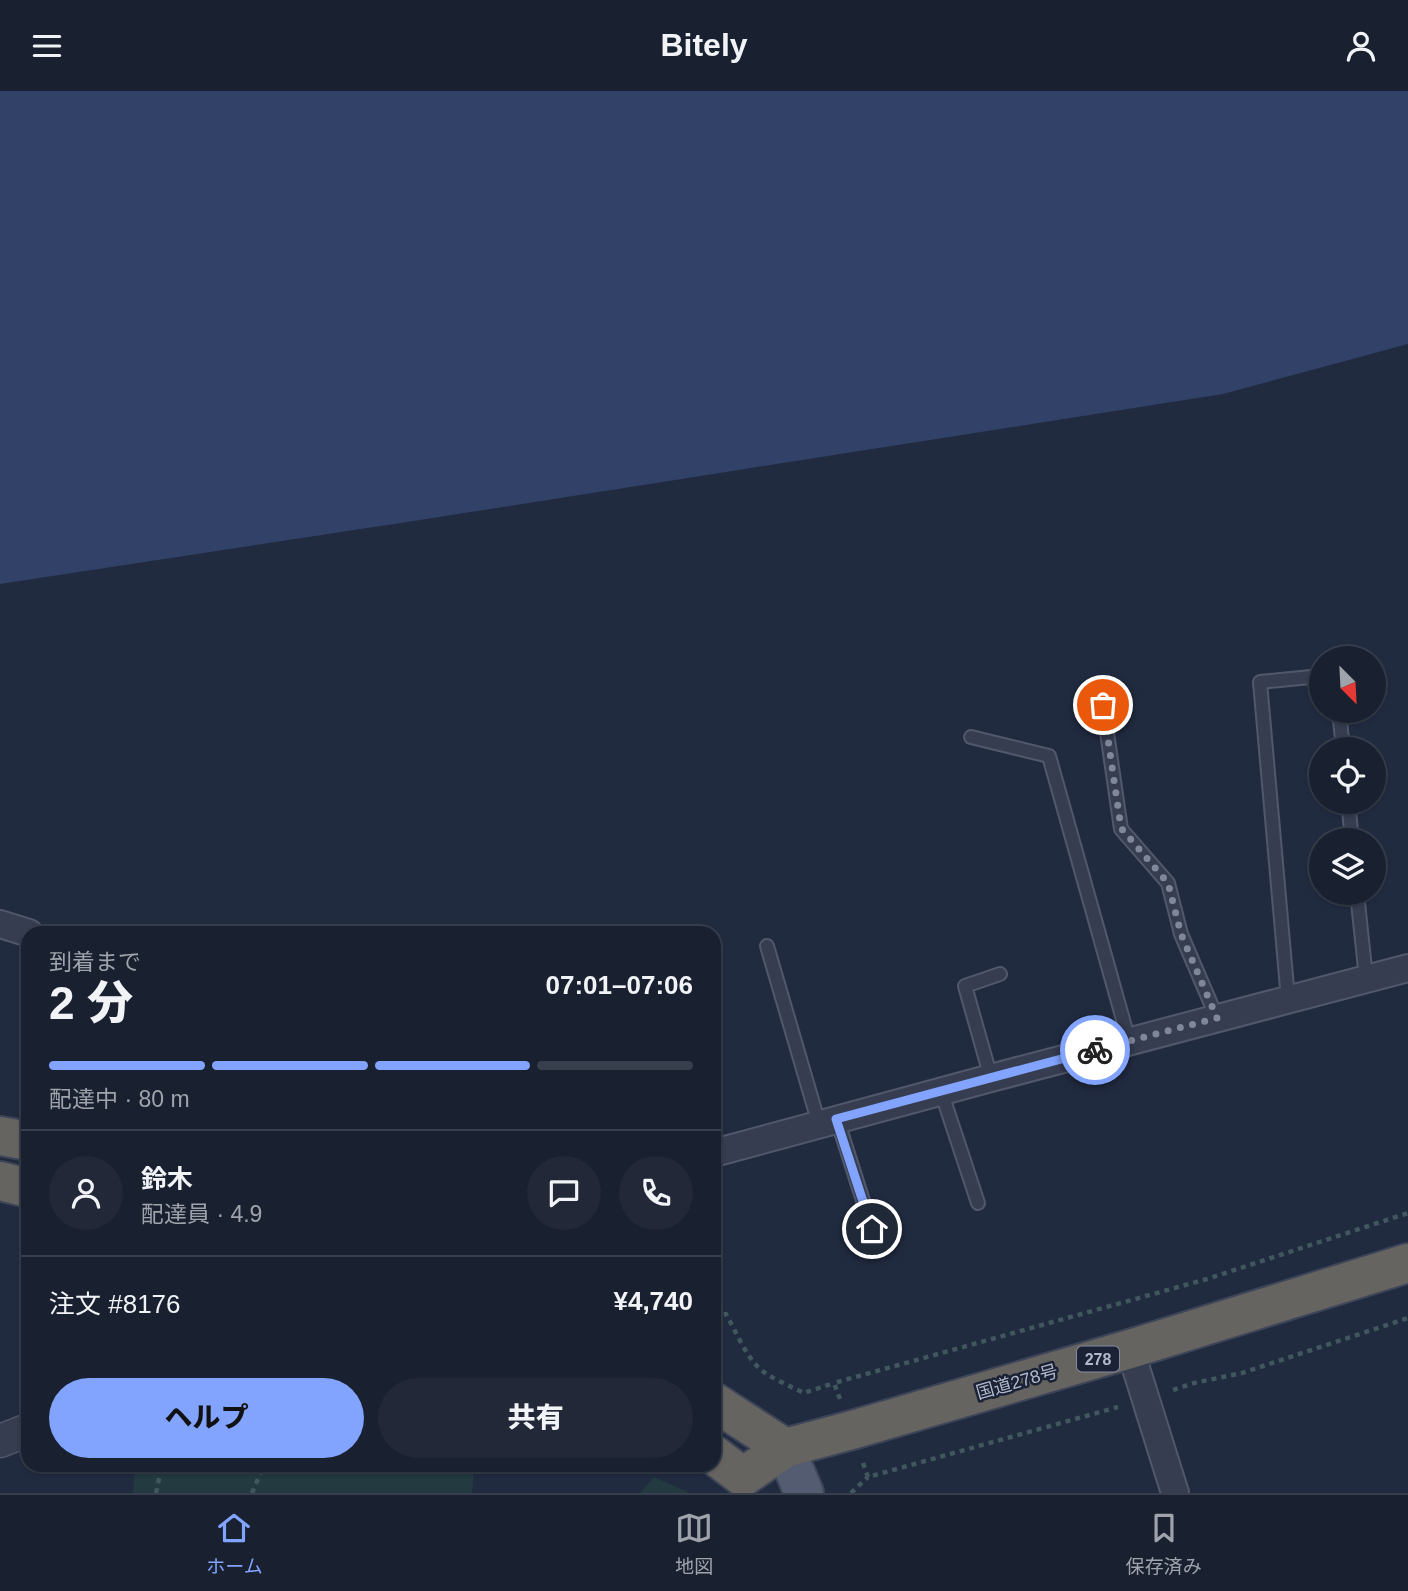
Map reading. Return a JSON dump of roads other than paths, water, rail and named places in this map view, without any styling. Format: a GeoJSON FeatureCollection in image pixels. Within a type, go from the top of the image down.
{"type":"FeatureCollection","features":[{"type":"Feature","properties":{"kind":"highway"},"geometry":{"type":"LineString","coordinates":[[0,1136],[21,1140]]}},
{"type":"Feature","properties":{"kind":"highway"},"geometry":{"type":"LineString","coordinates":[[0,1181],[21,1186]]}},
{"type":"Feature","properties":{"kind":"highway","name":"国道278号"},"geometry":{"type":"LineString","coordinates":[[736,1475],[785,1448],[1406,1269]]}},
{"type":"Feature","properties":{"kind":"highway"},"geometry":{"type":"LineString","coordinates":[[721,1407],[785,1448]]}},
{"type":"Feature","properties":{"kind":"main road"},"geometry":{"type":"LineString","coordinates":[[785,1448],[804,1493]]}},
{"type":"Feature","properties":{"kind":"street"},"geometry":{"type":"LineString","coordinates":[[0,924],[21,931]]}},
{"type":"Feature","properties":{"kind":"street"},"geometry":{"type":"LineString","coordinates":[[721,1151],[1408,968]]}},
{"type":"Feature","properties":{"kind":"street"},"geometry":{"type":"LineString","coordinates":[[1130,1349],[1175,1493]]}},
{"type":"Feature","properties":{"kind":"street"},"geometry":{"type":"LineString","coordinates":[[0,1441],[21,1433]]}},
{"type":"Feature","properties":{"kind":"lane"},"geometry":{"type":"LineString","coordinates":[[1288,999],[1260,682],[1309,677]]}},
{"type":"Feature","properties":{"kind":"lane"},"geometry":{"type":"LineString","coordinates":[[1103,705],[1121,828],[1168,883],[1181,934],[1217,1018]]}},
{"type":"Feature","properties":{"kind":"lane"},"geometry":{"type":"LineString","coordinates":[[971,737],[1049,756],[1129,1041]]}},
{"type":"Feature","properties":{"kind":"lane"},"geometry":{"type":"LineString","coordinates":[[1358,905],[1366,978]]}},
{"type":"Feature","properties":{"kind":"lane"},"geometry":{"type":"LineString","coordinates":[[767,946],[828,1122],[872,1229]]}},
{"type":"Feature","properties":{"kind":"lane"},"geometry":{"type":"LineString","coordinates":[[991,1077],[965,986],[1000,974]]}},
{"type":"Feature","properties":{"kind":"lane"},"geometry":{"type":"LineString","coordinates":[[941,1091],[978,1203]]}},
{"type":"Feature","properties":{"kind":"water"},"geometry":{"type":"Polygon","coordinates":[[[0,91],[1408,91],[1408,344],[1223,394],[0,584],[0,91]]]}}]}
